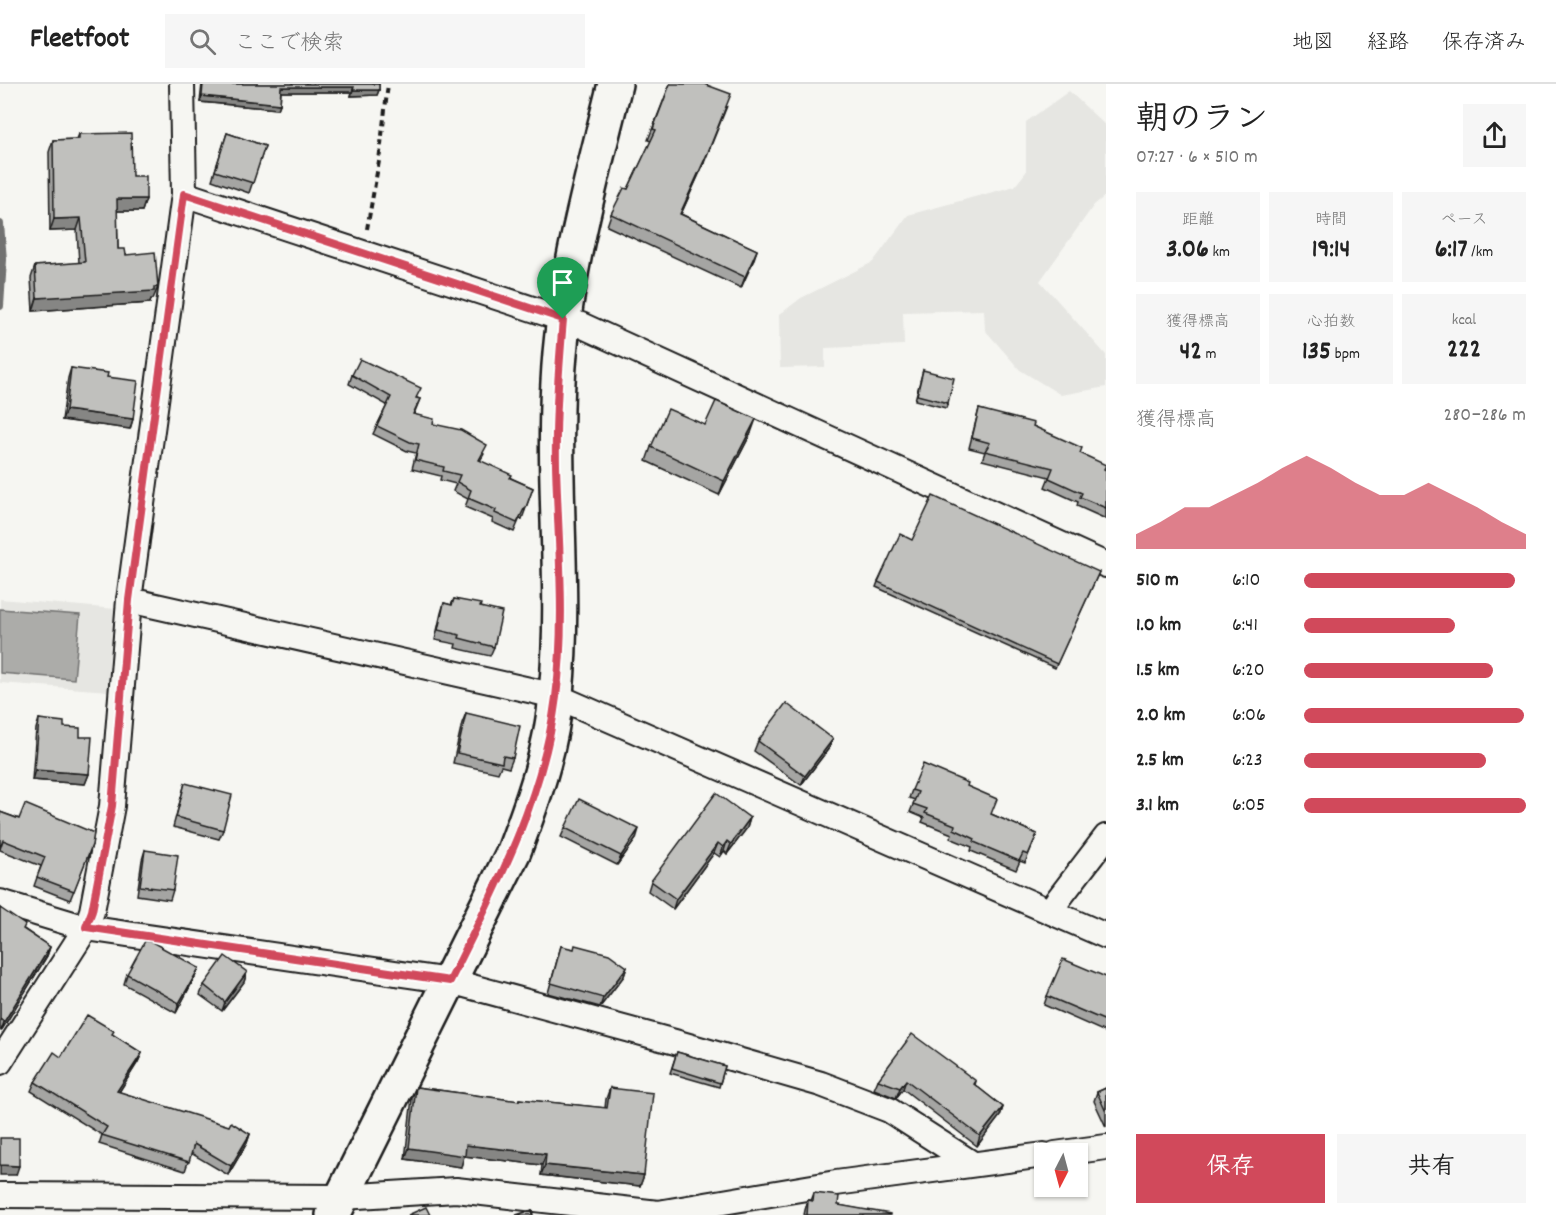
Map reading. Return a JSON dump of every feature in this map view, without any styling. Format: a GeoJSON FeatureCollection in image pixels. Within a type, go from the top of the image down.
{"type":"FeatureCollection","features":[{"type":"Feature","properties":{"kind":"street"},"geometry":{"type":"LineString","coordinates":[[0,1062],[86,927],[92,911],[112,806],[129,600],[184,194],[182,84]]}},
{"type":"Feature","properties":{"kind":"street"},"geometry":{"type":"LineString","coordinates":[[338,1206],[509,861],[526,820],[545,756],[556,696],[561,603],[555,422],[563,319],[574,251],[615,84]]}},
{"type":"Feature","properties":{"kind":"street"},"geometry":{"type":"LineString","coordinates":[[184,194],[581,325],[1106,565]]}},
{"type":"Feature","properties":{"kind":"street"},"geometry":{"type":"LineString","coordinates":[[129,600],[556,696],[1106,936]]}},
{"type":"Feature","properties":{"kind":"street"},"geometry":{"type":"LineString","coordinates":[[1052,912],[1057,901],[1106,837]]}},
{"type":"Feature","properties":{"kind":"street"},"geometry":{"type":"LineString","coordinates":[[0,902],[86,927],[450,981],[821,1084],[889,1110],[973,1164]]}},
{"type":"Feature","properties":{"kind":"street"},"geometry":{"type":"LineString","coordinates":[[1088,1149],[1106,1147]]}},
{"type":"Feature","properties":{"kind":"street"},"geometry":{"type":"LineString","coordinates":[[0,1195],[338,1206],[456,1190],[582,1210],[658,1213],[726,1208],[836,1183],[1034,1156]]}},
{"type":"Feature","properties":{"kind":"path"},"geometry":{"type":"LineString","coordinates":[[363,253],[379,161],[388,84]]}},
{"type":"Feature","properties":{"kind":"shaded area"},"geometry":{"type":"Polygon","coordinates":[[[1069,91],[1106,126],[1106,195],[1094,205],[1040,281],[1106,355],[1106,387],[1061,395],[1020,370],[985,330],[984,310],[903,312],[904,345],[825,348],[825,367],[780,368],[779,315],[801,298],[873,262],[908,215],[1015,186],[1026,172],[1026,122],[1069,91]]]}},
{"type":"Feature","properties":{"kind":"shaded area"},"geometry":{"type":"Polygon","coordinates":[[[0,599],[116,609],[109,691],[0,683],[0,599]]]}},
{"type":"Feature","properties":{"kind":"shaded area"},"geometry":{"type":"Polygon","coordinates":[[[0,609],[80,615],[74,679],[0,673],[0,609]]]}},
{"type":"Feature","properties":{"kind":"building"},"geometry":{"type":"Polygon","coordinates":[[[203,84],[379,84],[379,90],[353,90],[354,87],[281,87],[280,104],[202,96],[203,84]]]}},
{"type":"Feature","properties":{"kind":"building"},"geometry":{"type":"Polygon","coordinates":[[[670,84],[704,84],[731,94],[680,214],[757,250],[745,277],[611,214],[624,188],[628,189],[656,130],[653,129],[670,84]]]}},
{"type":"Feature","properties":{"kind":"building"},"geometry":{"type":"Polygon","coordinates":[[[131,133],[132,176],[146,176],[146,199],[117,199],[118,249],[125,249],[126,255],[155,252],[158,287],[154,287],[154,291],[37,298],[35,266],[85,262],[81,218],[54,219],[53,140],[79,139],[79,134],[131,133]]]}},
{"type":"Feature","properties":{"kind":"building"},"geometry":{"type":"Polygon","coordinates":[[[227,133],[265,146],[253,183],[215,171],[227,133]]]}},
{"type":"Feature","properties":{"kind":"building"},"geometry":{"type":"Polygon","coordinates":[[[360,359],[421,388],[416,398],[420,399],[413,414],[434,419],[433,424],[461,430],[487,445],[479,460],[512,475],[510,478],[533,488],[525,510],[517,523],[495,513],[496,510],[468,498],[471,490],[457,482],[460,475],[443,471],[444,467],[415,460],[419,444],[377,426],[391,397],[352,375],[360,359]]]}},
{"type":"Feature","properties":{"kind":"building"},"geometry":{"type":"Polygon","coordinates":[[[71,368],[108,373],[107,377],[138,381],[133,419],[66,410],[71,368]]]}},
{"type":"Feature","properties":{"kind":"building"},"geometry":{"type":"Polygon","coordinates":[[[923,370],[954,378],[948,403],[917,395],[923,370]]]}},
{"type":"Feature","properties":{"kind":"building"},"geometry":{"type":"Polygon","coordinates":[[[716,401],[756,419],[724,481],[651,447],[668,409],[705,425],[716,401]]]}},
{"type":"Feature","properties":{"kind":"building"},"geometry":{"type":"Polygon","coordinates":[[[979,409],[1034,423],[1033,426],[1082,448],[1080,453],[1106,465],[1104,469],[1106,470],[1106,508],[1080,497],[1082,493],[1049,478],[1053,468],[985,451],[990,443],[972,438],[979,409]]]}},
{"type":"Feature","properties":{"kind":"building"},"geometry":{"type":"Polygon","coordinates":[[[933,496],[1099,572],[1057,664],[878,582],[900,534],[912,540],[933,496]]]}},
{"type":"Feature","properties":{"kind":"building"},"geometry":{"type":"Polygon","coordinates":[[[454,599],[481,604],[480,607],[502,612],[494,647],[438,630],[444,603],[452,605],[454,599]]]}},
{"type":"Feature","properties":{"kind":"building"},"geometry":{"type":"Polygon","coordinates":[[[786,703],[833,739],[805,776],[758,741],[786,703]]]}},
{"type":"Feature","properties":{"kind":"building"},"geometry":{"type":"Polygon","coordinates":[[[466,713],[520,726],[513,758],[503,756],[502,763],[457,753],[466,713]]]}},
{"type":"Feature","properties":{"kind":"building"},"geometry":{"type":"Polygon","coordinates":[[[39,719],[64,722],[64,727],[80,728],[80,737],[92,737],[89,774],[35,770],[39,719]]]}},
{"type":"Feature","properties":{"kind":"building"},"geometry":{"type":"Polygon","coordinates":[[[923,764],[968,783],[967,786],[997,799],[991,814],[1037,834],[1028,855],[1023,853],[1019,861],[974,842],[975,839],[954,829],[955,825],[925,813],[927,809],[913,804],[918,792],[912,790],[923,764]]]}},
{"type":"Feature","properties":{"kind":"building"},"geometry":{"type":"Polygon","coordinates":[[[185,783],[232,795],[223,830],[176,817],[185,783]]]}},
{"type":"Feature","properties":{"kind":"building"},"geometry":{"type":"Polygon","coordinates":[[[716,793],[750,818],[731,844],[727,841],[723,847],[718,843],[676,899],[651,881],[716,793]]]}},
{"type":"Feature","properties":{"kind":"building"},"geometry":{"type":"Polygon","coordinates":[[[579,799],[639,829],[621,856],[565,828],[579,799]]]}},
{"type":"Feature","properties":{"kind":"building"},"geometry":{"type":"Polygon","coordinates":[[[25,804],[94,833],[92,845],[74,891],[37,877],[45,857],[3,840],[0,849],[0,812],[19,819],[25,804]]]}},
{"type":"Feature","properties":{"kind":"building"},"geometry":{"type":"Polygon","coordinates":[[[145,850],[178,855],[173,890],[140,886],[145,850]]]}},
{"type":"Feature","properties":{"kind":"building"},"geometry":{"type":"Polygon","coordinates":[[[0,908],[25,925],[23,929],[50,947],[4,1022],[0,1019],[0,908]]]}},
{"type":"Feature","properties":{"kind":"building"},"geometry":{"type":"Polygon","coordinates":[[[145,941],[152,942],[199,968],[179,1003],[127,974],[145,941]]]}},
{"type":"Feature","properties":{"kind":"building"},"geometry":{"type":"Polygon","coordinates":[[[575,945],[609,954],[627,967],[603,998],[551,983],[561,946],[574,949],[575,945]]]}},
{"type":"Feature","properties":{"kind":"building"},"geometry":{"type":"Polygon","coordinates":[[[225,956],[247,972],[225,1002],[204,985],[225,956]]]}},
{"type":"Feature","properties":{"kind":"building"},"geometry":{"type":"Polygon","coordinates":[[[1063,959],[1106,977],[1106,1021],[1047,996],[1063,959]]]}},
{"type":"Feature","properties":{"kind":"building"},"geometry":{"type":"Polygon","coordinates":[[[87,1015],[114,1031],[112,1034],[142,1053],[117,1091],[229,1126],[231,1122],[250,1134],[231,1166],[194,1144],[189,1162],[102,1135],[107,1127],[35,1082],[54,1052],[61,1057],[87,1015]]]}},
{"type":"Feature","properties":{"kind":"building"},"geometry":{"type":"Polygon","coordinates":[[[912,1034],[976,1081],[974,1084],[1003,1107],[980,1136],[906,1080],[900,1088],[878,1080],[912,1034]]]}},
{"type":"Feature","properties":{"kind":"building"},"geometry":{"type":"Polygon","coordinates":[[[677,1052],[725,1066],[720,1083],[672,1068],[677,1052]]]}},
{"type":"Feature","properties":{"kind":"building"},"geometry":{"type":"Polygon","coordinates":[[[416,1087],[519,1101],[519,1099],[607,1108],[610,1088],[653,1093],[644,1175],[545,1165],[546,1154],[466,1145],[465,1156],[409,1148],[416,1087]]]}},
{"type":"Feature","properties":{"kind":"building"},"geometry":{"type":"Polygon","coordinates":[[[1106,1088],[1106,1112],[1097,1092],[1106,1088]]]}},
{"type":"Feature","properties":{"kind":"building"},"geometry":{"type":"Polygon","coordinates":[[[0,1138],[19,1138],[19,1166],[0,1165],[0,1138]]]}},
{"type":"Feature","properties":{"kind":"building"},"geometry":{"type":"Polygon","coordinates":[[[814,1193],[839,1196],[838,1205],[890,1215],[807,1215],[808,1200],[813,1201],[814,1193]]]}},
{"type":"Feature","properties":{"kind":"building"},"geometry":{"type":"Polygon","coordinates":[[[426,1207],[430,1215],[408,1215],[426,1207]]]}},
{"type":"Feature","properties":{"kind":"building"},"geometry":{"type":"Polygon","coordinates":[[[532,1210],[533,1215],[516,1215],[532,1210]]]}},
{"type":"Feature","properties":{"kind":"waterway"},"geometry":{"type":"LineString","coordinates":[[0,224],[3,260],[0,306]]}},
{"type":"Feature","properties":{"kind":"route"},"geometry":{"type":"LineString","coordinates":[[184,194],[563,319],[555,422],[561,603],[556,696],[545,756],[526,820],[450,981],[86,927],[92,911],[112,806],[129,600],[184,194]]}}]}
